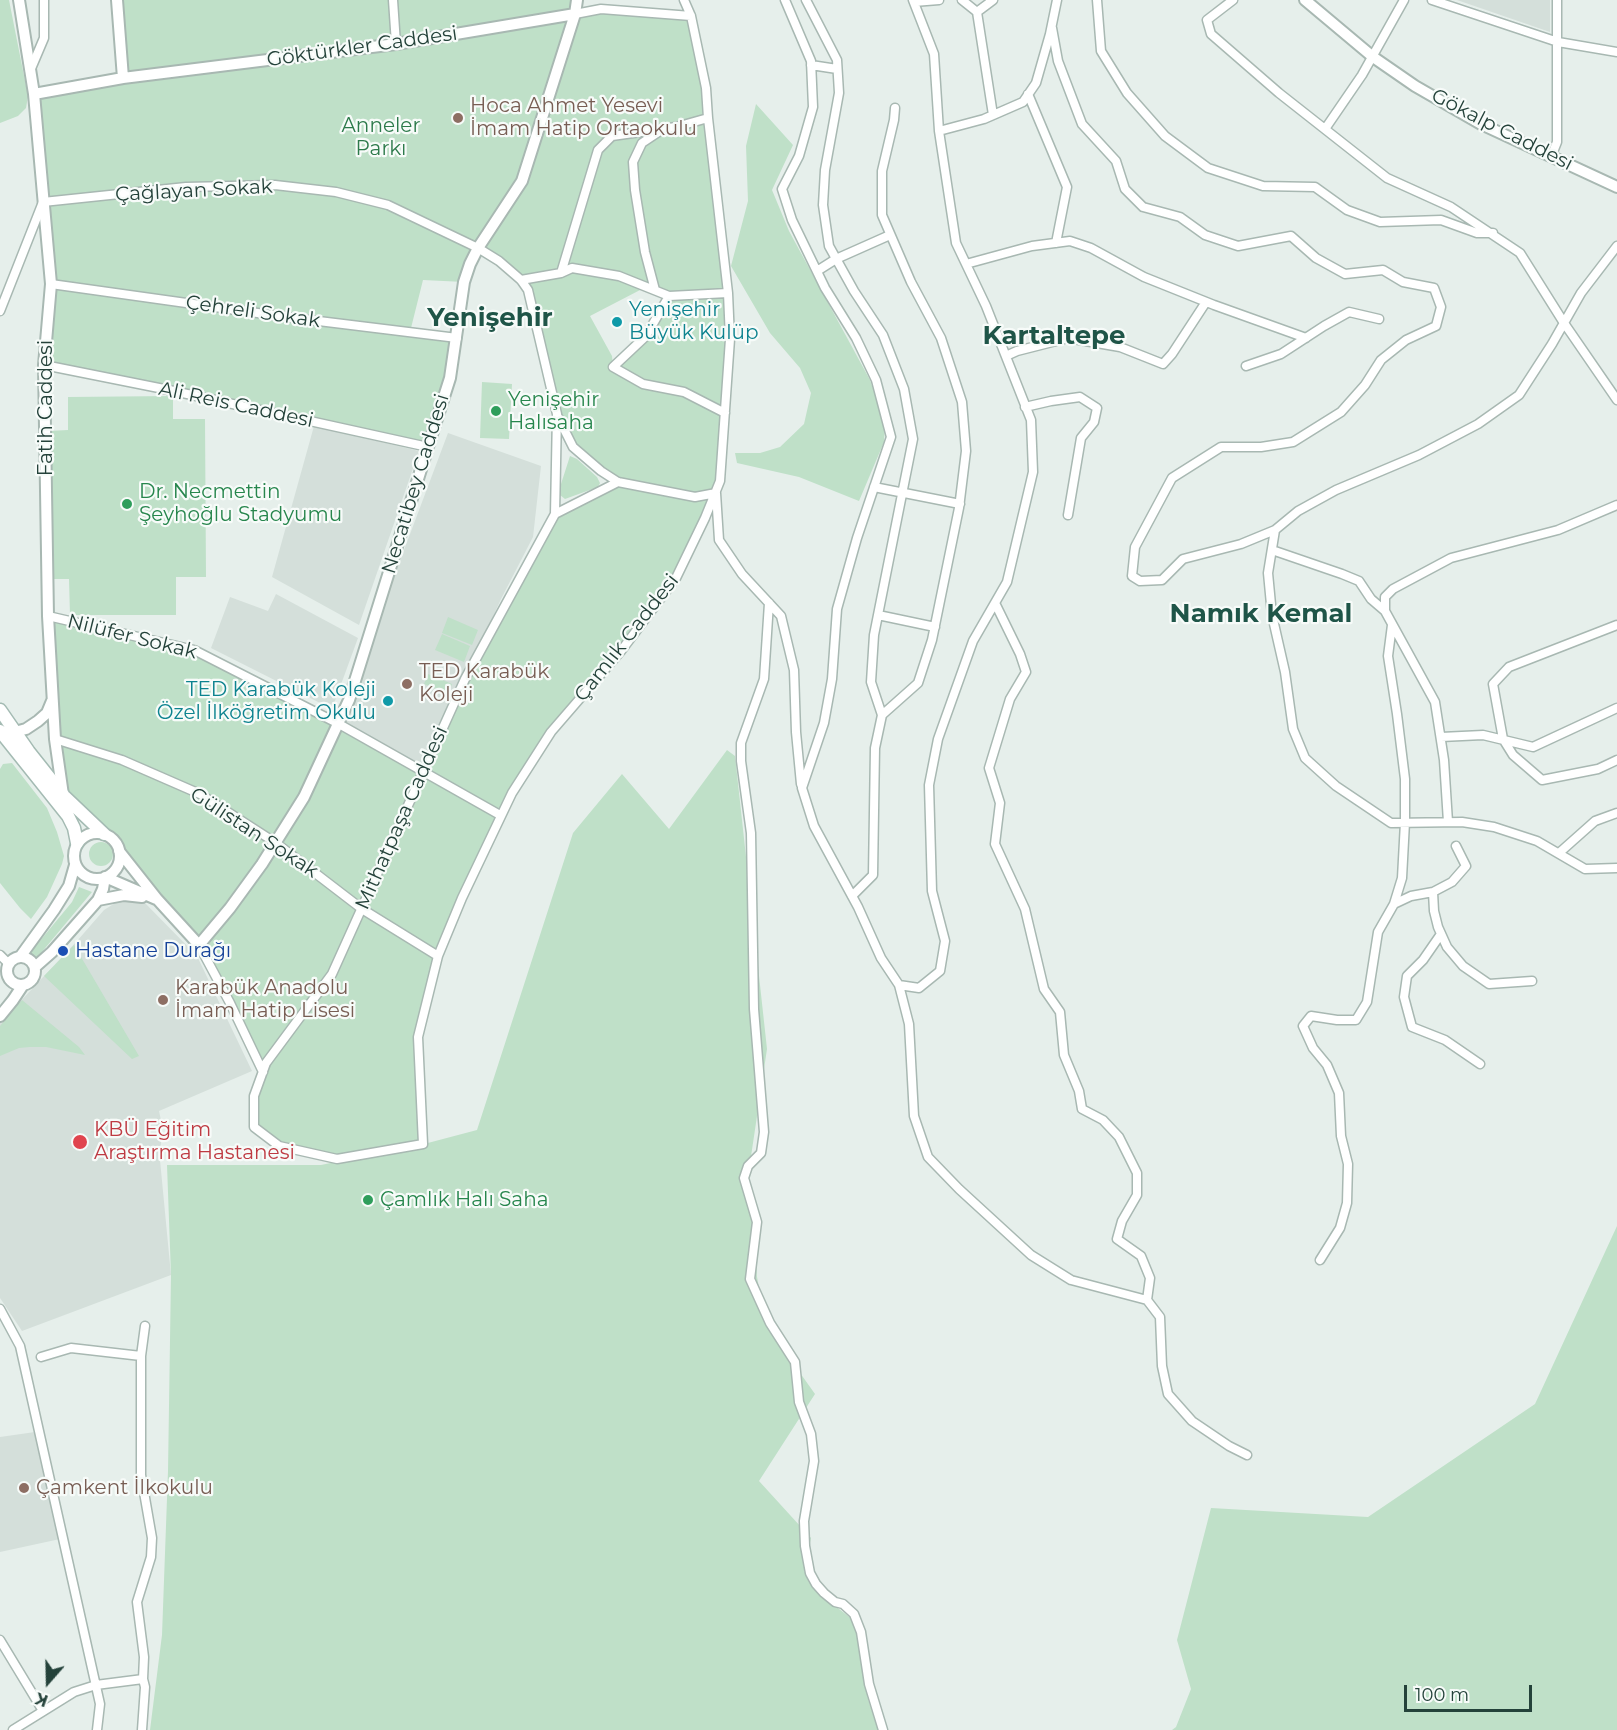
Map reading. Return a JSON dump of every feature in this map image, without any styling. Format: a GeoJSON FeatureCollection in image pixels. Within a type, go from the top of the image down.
{"type":"FeatureCollection","features":[{"type":"Feature","properties":{"kind":"main road"},"geometry":{"type":"LineString","coordinates":[[0,710],[64,796],[104,834]]}},
{"type":"Feature","properties":{"kind":"main road"},"geometry":{"type":"LineString","coordinates":[[0,731],[68,816],[74,828],[77,843]]}},
{"type":"Feature","properties":{"kind":"street","name":"Fatih Caddesi"},"geometry":{"type":"LineString","coordinates":[[19,0],[34,94],[51,284],[44,365],[48,616],[55,739],[68,816]]}},
{"type":"Feature","properties":{"kind":"street"},"geometry":{"type":"LineString","coordinates":[[30,71],[44,38],[44,0]]}},
{"type":"Feature","properties":{"kind":"street"},"geometry":{"type":"LineString","coordinates":[[117,0],[123,78]]}},
{"type":"Feature","properties":{"kind":"street"},"geometry":{"type":"LineString","coordinates":[[393,0],[396,44]]}},
{"type":"Feature","properties":{"kind":"street","name":"Necatibey Caddesi"},"geometry":{"type":"LineString","coordinates":[[199,945],[230,908],[276,843],[304,797],[349,700],[450,378],[464,282],[478,248],[522,180],[575,14],[577,0]]}},
{"type":"Feature","properties":{"kind":"street","name":"Çamlık Caddesi"},"geometry":{"type":"LineString","coordinates":[[423,1144],[418,1037],[438,956],[462,898],[500,815],[551,732],[621,651],[676,578],[720,481],[730,339],[728,293],[706,87],[691,16],[684,0]]}},
{"type":"Feature","properties":{"kind":"street"},"geometry":{"type":"LineString","coordinates":[[785,0],[811,61],[813,107],[799,156],[782,189],[792,220],[825,288],[856,338],[876,380],[891,436],[857,538],[837,609],[832,679],[824,723],[802,788]]}},
{"type":"Feature","properties":{"kind":"street"},"geometry":{"type":"LineString","coordinates":[[806,0],[837,60],[839,93],[825,170],[823,205],[830,246],[854,291],[883,335],[904,389],[913,439],[874,635],[871,682],[882,715],[875,748],[873,876],[852,896]]}},
{"type":"Feature","properties":{"kind":"street"},"geometry":{"type":"LineString","coordinates":[[899,985],[919,988],[940,971],[945,941],[932,891],[929,785],[938,739],[973,641],[1007,582],[1033,472],[1031,420],[986,306],[956,243],[939,131],[934,54],[913,1],[939,0]]}},
{"type":"Feature","properties":{"kind":"street"},"geometry":{"type":"LineString","coordinates":[[962,0],[977,12],[993,115]]}},
{"type":"Feature","properties":{"kind":"street"},"geometry":{"type":"LineString","coordinates":[[977,12],[993,0]]}},
{"type":"Feature","properties":{"kind":"street"},"geometry":{"type":"LineString","coordinates":[[939,131],[984,119],[1023,102],[1036,83],[1058,0]]}},
{"type":"Feature","properties":{"kind":"street"},"geometry":{"type":"LineString","coordinates":[[1097,0],[1101,51],[1127,93],[1165,136],[1208,168],[1263,186],[1315,187],[1347,210],[1380,222],[1441,220],[1477,234],[1493,233]]}},
{"type":"Feature","properties":{"kind":"street"},"geometry":{"type":"LineString","coordinates":[[1233,0],[1207,20],[1211,34],[1279,93],[1387,178],[1451,207],[1520,253],[1564,323],[1617,400]]}},
{"type":"Feature","properties":{"kind":"street","name":"Gökalp Caddesi"},"geometry":{"type":"LineString","coordinates":[[1305,0],[1373,57],[1415,86],[1481,124],[1617,187]]}},
{"type":"Feature","properties":{"kind":"street"},"geometry":{"type":"LineString","coordinates":[[1325,129],[1373,57],[1404,0]]}},
{"type":"Feature","properties":{"kind":"street"},"geometry":{"type":"LineString","coordinates":[[1432,0],[1558,42],[1617,52]]}},
{"type":"Feature","properties":{"kind":"street"},"geometry":{"type":"LineString","coordinates":[[1551,156],[1557,142],[1557,0]]}},
{"type":"Feature","properties":{"kind":"street","name":"Göktürkler Caddesi"},"geometry":{"type":"LineString","coordinates":[[34,94],[123,78],[396,44],[601,9],[691,16]]}},
{"type":"Feature","properties":{"kind":"street"},"geometry":{"type":"LineString","coordinates":[[1052,28],[1058,61],[1082,124],[1116,161],[1125,189],[1143,207],[1180,217],[1205,235],[1238,246],[1292,236],[1316,258],[1345,274],[1383,270],[1403,282],[1434,288],[1441,307],[1436,326],[1406,339],[1381,360],[1365,385],[1341,412],[1293,442],[1261,447],[1221,447],[1172,478],[1135,547],[1132,576],[1140,581],[1162,580],[1183,559],[1241,544],[1275,530],[1298,511],[1336,490],[1419,455],[1478,424],[1519,395],[1581,294],[1617,246]]}},
{"type":"Feature","properties":{"kind":"street"},"geometry":{"type":"LineString","coordinates":[[811,65],[837,69]]}},
{"type":"Feature","properties":{"kind":"street"},"geometry":{"type":"LineString","coordinates":[[1028,94],[1067,187],[1056,243]]}},
{"type":"Feature","properties":{"kind":"street"},"geometry":{"type":"LineString","coordinates":[[882,715],[918,683],[934,627],[960,504],[966,451],[962,402],[941,338],[911,282],[882,215],[882,171],[895,108]]}},
{"type":"Feature","properties":{"kind":"street"},"geometry":{"type":"LineString","coordinates":[[655,290],[645,252],[633,162],[642,143],[657,131],[708,118]]}},
{"type":"Feature","properties":{"kind":"street"},"geometry":{"type":"LineString","coordinates":[[561,273],[598,150],[612,136],[676,127]]}},
{"type":"Feature","properties":{"kind":"street","name":"Çağlayan Sokak"},"geometry":{"type":"LineString","coordinates":[[43,202],[186,187],[275,185],[336,192],[388,205],[478,248]]}},
{"type":"Feature","properties":{"kind":"street"},"geometry":{"type":"LineString","coordinates":[[0,311],[43,202]]}},
{"type":"Feature","properties":{"kind":"street"},"geometry":{"type":"LineString","coordinates":[[817,271],[836,259],[890,235]]}},
{"type":"Feature","properties":{"kind":"street"},"geometry":{"type":"LineString","coordinates":[[966,264],[1032,246],[1070,241],[1091,248],[1144,277],[1306,338]]}},
{"type":"Feature","properties":{"kind":"street","name":"Mithatpaşa Caddesi"},"geometry":{"type":"LineString","coordinates":[[423,1144],[337,1159],[279,1146],[254,1126],[254,1096],[266,1063],[332,974],[465,679],[555,514],[557,414],[528,290],[521,280],[499,261],[478,248]]}},
{"type":"Feature","properties":{"kind":"street"},"geometry":{"type":"LineString","coordinates":[[521,280],[561,273],[572,268],[619,276],[669,296],[728,293]]}},
{"type":"Feature","properties":{"kind":"street","name":"Çehreli Sokak"},"geometry":{"type":"LineString","coordinates":[[51,284],[285,317],[457,338]]}},
{"type":"Feature","properties":{"kind":"street"},"geometry":{"type":"LineString","coordinates":[[669,296],[646,336],[613,366],[643,384],[684,392],[725,413]]}},
{"type":"Feature","properties":{"kind":"street"},"geometry":{"type":"LineString","coordinates":[[1006,356],[1068,338],[1120,347],[1162,364],[1172,354],[1206,302]]}},
{"type":"Feature","properties":{"kind":"street"},"geometry":{"type":"LineString","coordinates":[[1246,366],[1281,354],[1349,312],[1379,319]]}},
{"type":"Feature","properties":{"kind":"street","name":"Ali Reis Caddesi"},"geometry":{"type":"LineString","coordinates":[[44,365],[428,447]]}},
{"type":"Feature","properties":{"kind":"street"},"geometry":{"type":"LineString","coordinates":[[1026,407],[1080,397],[1097,408],[1094,422],[1081,438],[1068,515]]}},
{"type":"Feature","properties":{"kind":"street"},"geometry":{"type":"LineString","coordinates":[[557,414],[573,447],[618,482],[695,497],[716,493],[718,540],[742,574],[781,616],[794,670],[796,732],[802,788],[814,826],[852,896],[880,958],[899,985],[909,1024],[914,1116],[928,1157],[959,1189],[1031,1255],[1071,1280],[1148,1300],[1160,1317],[1162,1366],[1168,1394],[1192,1421],[1229,1446],[1247,1455]]}},
{"type":"Feature","properties":{"kind":"street"},"geometry":{"type":"LineString","coordinates":[[555,514],[618,482]]}},
{"type":"Feature","properties":{"kind":"street"},"geometry":{"type":"LineString","coordinates":[[874,487],[960,504]]}},
{"type":"Feature","properties":{"kind":"street"},"geometry":{"type":"LineString","coordinates":[[1385,611],[1385,597],[1393,589],[1451,558],[1558,530],[1617,505]]}},
{"type":"Feature","properties":{"kind":"street"},"geometry":{"type":"LineString","coordinates":[[1275,530],[1268,573],[1272,615],[1285,672],[1293,729],[1305,758],[1336,786],[1391,823],[1462,822],[1494,827],[1537,842],[1585,869],[1617,868]]}},
{"type":"Feature","properties":{"kind":"street"},"geometry":{"type":"LineString","coordinates":[[1272,550],[1359,581],[1371,599],[1385,611],[1436,702],[1444,760],[1448,822]]}},
{"type":"Feature","properties":{"kind":"street"},"geometry":{"type":"LineString","coordinates":[[769,603],[764,679],[741,743],[741,761],[751,833],[754,1009],[765,1132],[761,1153],[748,1166],[744,1178],[757,1222],[750,1279],[770,1323],[795,1362],[799,1402],[811,1434],[814,1461],[804,1521],[805,1546],[810,1573],[824,1593],[835,1602],[843,1604],[854,1614],[861,1632],[869,1684],[883,1730]]}},
{"type":"Feature","properties":{"kind":"street"},"geometry":{"type":"LineString","coordinates":[[995,603],[1020,654],[1026,672],[1010,699],[989,768],[1000,804],[995,844],[1025,909],[1044,989],[1060,1012],[1064,1055],[1079,1091],[1082,1109],[1103,1120],[1119,1137],[1137,1173],[1137,1195],[1122,1221],[1117,1239],[1141,1256],[1150,1278],[1148,1300]]}},
{"type":"Feature","properties":{"kind":"street"},"geometry":{"type":"LineString","coordinates":[[878,615],[934,627]]}},
{"type":"Feature","properties":{"kind":"street","name":"Nilüfer Sokak"},"geometry":{"type":"LineString","coordinates":[[48,616],[194,650],[339,724],[500,815]]}},
{"type":"Feature","properties":{"kind":"street"},"geometry":{"type":"LineString","coordinates":[[1320,1260],[1340,1228],[1345,1212],[1348,1164],[1341,1136],[1339,1093],[1327,1065],[1313,1048],[1303,1026],[1311,1016],[1356,1020],[1367,1002],[1378,932],[1394,904],[1402,878],[1405,779],[1388,656],[1392,625]]}},
{"type":"Feature","properties":{"kind":"street"},"geometry":{"type":"LineString","coordinates":[[1617,625],[1509,667],[1493,684],[1503,739],[1513,755],[1542,780],[1598,769],[1617,760]]}},
{"type":"Feature","properties":{"kind":"street"},"geometry":{"type":"LineString","coordinates":[[15,732],[26,729],[39,721],[47,713],[52,700]]}},
{"type":"Feature","properties":{"kind":"street"},"geometry":{"type":"LineString","coordinates":[[1441,737],[1483,735],[1533,747],[1617,708]]}},
{"type":"Feature","properties":{"kind":"street","name":"Gülistan Sokak"},"geometry":{"type":"LineString","coordinates":[[55,739],[122,760],[200,794],[276,843],[362,909],[438,956]]}},
{"type":"Feature","properties":{"kind":"street"},"geometry":{"type":"LineString","coordinates":[[1558,853],[1595,822],[1617,813]]}},
{"type":"Feature","properties":{"kind":"street"},"geometry":{"type":"LineString","coordinates":[[157,899],[105,878],[85,877],[79,872],[73,858],[77,843],[89,834],[104,834],[111,838],[157,899],[199,945],[263,1072]]}},
{"type":"Feature","properties":{"kind":"street"},"geometry":{"type":"LineString","coordinates":[[1394,904],[1411,896],[1433,892],[1452,882],[1466,866],[1456,846]]}},
{"type":"Feature","properties":{"kind":"street"},"geometry":{"type":"LineString","coordinates":[[0,1016],[23,985],[33,979],[35,967],[52,952],[98,900],[105,878],[118,866],[119,850]]}},
{"type":"Feature","properties":{"kind":"street"},"geometry":{"type":"LineString","coordinates":[[20,957],[69,886],[75,865]]}},
{"type":"Feature","properties":{"kind":"street"},"geometry":{"type":"LineString","coordinates":[[1433,892],[1434,910],[1441,934],[1447,947],[1463,966],[1489,984],[1532,981]]}},
{"type":"Feature","properties":{"kind":"street"},"geometry":{"type":"LineString","coordinates":[[98,900],[124,895],[157,899]]}},
{"type":"Feature","properties":{"kind":"street"},"geometry":{"type":"LineString","coordinates":[[1441,934],[1423,960],[1407,976],[1404,998],[1412,1027],[1445,1040],[1480,1064]]}},
{"type":"Feature","properties":{"kind":"street"},"geometry":{"type":"LineString","coordinates":[[0,955],[8,976],[14,983],[23,985]]}},
{"type":"Feature","properties":{"kind":"street"},"geometry":{"type":"LineString","coordinates":[[5,972],[12,960],[20,957],[27,958],[35,967]]}},
{"type":"Feature","properties":{"kind":"street"},"geometry":{"type":"LineString","coordinates":[[0,1309],[20,1346],[100,1704],[97,1730]]}},
{"type":"Feature","properties":{"kind":"street"},"geometry":{"type":"LineString","coordinates":[[142,1730],[145,1687],[144,1657],[137,1602],[151,1557],[152,1538],[141,1475],[141,1356],[145,1326]]}},
{"type":"Feature","properties":{"kind":"street"},"geometry":{"type":"LineString","coordinates":[[41,1357],[71,1348],[141,1356]]}},
{"type":"Feature","properties":{"kind":"street"},"geometry":{"type":"LineString","coordinates":[[0,1641],[44,1711]]}},
{"type":"Feature","properties":{"kind":"street"},"geometry":{"type":"LineString","coordinates":[[13,1730],[74,1692],[96,1685],[143,1679]]}},
{"type":"Feature","properties":{"kind":"shaded area"},"geometry":{"type":"Polygon","coordinates":[[[1457,0],[1550,0],[1550,32],[1457,0]]]}},
{"type":"Feature","properties":{"kind":"shaded area"},"geometry":{"type":"Polygon","coordinates":[[[314,426],[419,451],[359,625],[272,577],[314,426]]]}},
{"type":"Feature","properties":{"kind":"shaded area"},"geometry":{"type":"Polygon","coordinates":[[[448,433],[541,466],[533,537],[501,599],[423,771],[339,724],[366,645],[448,433]]]}},
{"type":"Feature","properties":{"kind":"shaded area"},"geometry":{"type":"Polygon","coordinates":[[[276,594],[358,638],[332,709],[211,648],[230,597],[268,611],[276,594]]]}},
{"type":"Feature","properties":{"kind":"shaded area","name":"KBÜ Eğitim Araştırma Hastanesi"},"geometry":{"type":"Polygon","coordinates":[[[120,900],[144,902],[197,956],[252,1071],[159,1111],[162,1125],[160,1160],[171,1275],[22,1331],[0,1298],[0,1023],[104,910],[120,900]]]}},
{"type":"Feature","properties":{"kind":"shaded area","name":"Çamkent İlkokulu"},"geometry":{"type":"Polygon","coordinates":[[[35,1432],[60,1539],[0,1552],[0,1437],[35,1432]]]}},
{"type":"Feature","properties":{"kind":"green space"},"geometry":{"type":"Polygon","coordinates":[[[0,0],[9,0],[28,96],[26,108],[18,116],[0,123],[0,0]]]}},
{"type":"Feature","properties":{"kind":"green space","name":"Anneler Parkı"},"geometry":{"type":"Polygon","coordinates":[[[117,0],[577,0],[575,14],[601,9],[691,16],[706,88],[730,339],[720,481],[676,578],[551,732],[512,793],[438,956],[418,1037],[424,1144],[477,1130],[573,833],[622,774],[669,829],[727,750],[735,756],[767,1049],[746,1190],[755,1233],[757,1277],[766,1325],[815,1394],[759,1481],[811,1538],[804,1571],[825,1598],[857,1623],[868,1699],[878,1730],[150,1730],[162,1635],[168,1471],[171,1275],[167,1165],[321,1165],[398,1149],[337,1159],[279,1146],[254,1127],[254,1096],[263,1072],[199,945],[119,851],[111,838],[64,796],[48,616],[194,650],[423,771],[465,679],[555,514],[618,482],[573,447],[557,414],[528,290],[478,249],[464,282],[423,280],[410,332],[457,338],[428,447],[44,365],[51,284],[34,94],[123,78],[117,0]],[[642,289],[590,316],[612,356],[613,366],[646,336],[669,297],[642,289]]]}},
{"type":"Feature","properties":{"kind":"green space"},"geometry":{"type":"Polygon","coordinates":[[[756,104],[793,145],[772,190],[789,231],[870,380],[885,424],[884,442],[859,501],[799,477],[737,463],[735,453],[760,453],[780,447],[804,424],[811,393],[800,368],[770,333],[731,266],[748,201],[746,146],[756,104]]]}},
{"type":"Feature","properties":{"kind":"green space","name":"Yenişehir Halısaha"},"geometry":{"type":"Polygon","coordinates":[[[482,382],[512,384],[509,439],[480,438],[482,382]]]}},
{"type":"Feature","properties":{"kind":"green space","name":"Dr. Necmettin Şeyhoğlu Stadyumu"},"geometry":{"type":"Polygon","coordinates":[[[173,396],[173,419],[205,419],[206,577],[176,577],[176,615],[70,615],[69,579],[49,579],[48,431],[68,430],[68,397],[173,396]]]}},
{"type":"Feature","properties":{"kind":"green space"},"geometry":{"type":"Polygon","coordinates":[[[570,456],[577,459],[597,477],[600,483],[598,487],[565,499],[560,495],[561,484],[570,456]]]}},
{"type":"Feature","properties":{"kind":"green space"},"geometry":{"type":"Polygon","coordinates":[[[448,617],[478,630],[472,645],[442,633],[448,617]]]}},
{"type":"Feature","properties":{"kind":"green space"},"geometry":{"type":"Polygon","coordinates":[[[442,634],[470,646],[464,662],[435,650],[442,634]]]}},
{"type":"Feature","properties":{"kind":"green space"},"geometry":{"type":"Polygon","coordinates":[[[428,674],[452,684],[448,694],[424,684],[428,674]]]}},
{"type":"Feature","properties":{"kind":"green space"},"geometry":{"type":"Polygon","coordinates":[[[12,763],[47,808],[64,856],[47,897],[31,919],[0,883],[0,769],[3,764],[12,763]]]}},
{"type":"Feature","properties":{"kind":"green space"},"geometry":{"type":"Polygon","coordinates":[[[101,842],[110,845],[113,854],[110,863],[101,866],[92,863],[89,854],[92,845],[101,842]]]}},
{"type":"Feature","properties":{"kind":"green space"},"geometry":{"type":"Polygon","coordinates":[[[79,887],[92,892],[36,959],[29,954],[72,902],[79,887]]]}},
{"type":"Feature","properties":{"kind":"green space"},"geometry":{"type":"Polygon","coordinates":[[[74,945],[139,1056],[132,1059],[44,976],[74,945]]]}},
{"type":"Feature","properties":{"kind":"green space"},"geometry":{"type":"Polygon","coordinates":[[[22,1000],[79,1047],[85,1055],[46,1047],[30,1047],[19,1048],[0,1056],[0,1026],[22,1000]]]}},
{"type":"Feature","properties":{"kind":"green space"},"geometry":{"type":"Polygon","coordinates":[[[1617,1226],[1617,1730],[1172,1730],[1176,1727],[1191,1689],[1177,1640],[1211,1508],[1368,1517],[1535,1404],[1617,1226]]]}},
{"type":"Feature","properties":{"kind":"place","name":"Hoca Ahmet Yesevi İmam Hatip Ortaokulu"},"geometry":{"type":"Point","coordinates":[458,118]}},
{"type":"Feature","properties":{"kind":"place","name":"Yenişehir Büyük Kulüp"},"geometry":{"type":"Point","coordinates":[617,322]}},
{"type":"Feature","properties":{"kind":"place","name":"Yenişehir Halısaha"},"geometry":{"type":"Point","coordinates":[496,411]}},
{"type":"Feature","properties":{"kind":"place","name":"Dr. Necmettin Şeyhoğlu Stadyumu"},"geometry":{"type":"Point","coordinates":[127,504]}},
{"type":"Feature","properties":{"kind":"place","name":"TED Karabük Koleji"},"geometry":{"type":"Point","coordinates":[407,684]}},
{"type":"Feature","properties":{"kind":"place","name":"TED Karabük Koleji Özel İlköğretim Okulu"},"geometry":{"type":"Point","coordinates":[388,701]}},
{"type":"Feature","properties":{"kind":"place","name":"Hastane Durağı"},"geometry":{"type":"Point","coordinates":[63,951]}},
{"type":"Feature","properties":{"kind":"place","name":"Karabük Anadolu İmam Hatip Lisesi"},"geometry":{"type":"Point","coordinates":[163,1000]}},
{"type":"Feature","properties":{"kind":"place","name":"KBÜ Eğitim Araştırma Hastanesi"},"geometry":{"type":"Point","coordinates":[80,1142]}},
{"type":"Feature","properties":{"kind":"place","name":"Çamlık Halı Saha"},"geometry":{"type":"Point","coordinates":[368,1200]}},
{"type":"Feature","properties":{"kind":"place","name":"Çamkent İlkokulu"},"geometry":{"type":"Point","coordinates":[24,1488]}},
{"type":"Feature","properties":{"kind":"district","name":"Yenişehir"},"geometry":{"type":"Point","coordinates":[490,318]}},
{"type":"Feature","properties":{"kind":"district","name":"Kartaltepe"},"geometry":{"type":"Point","coordinates":[1054,336]}},
{"type":"Feature","properties":{"kind":"district","name":"Namık Kemal"},"geometry":{"type":"Point","coordinates":[1261,614]}}]}
